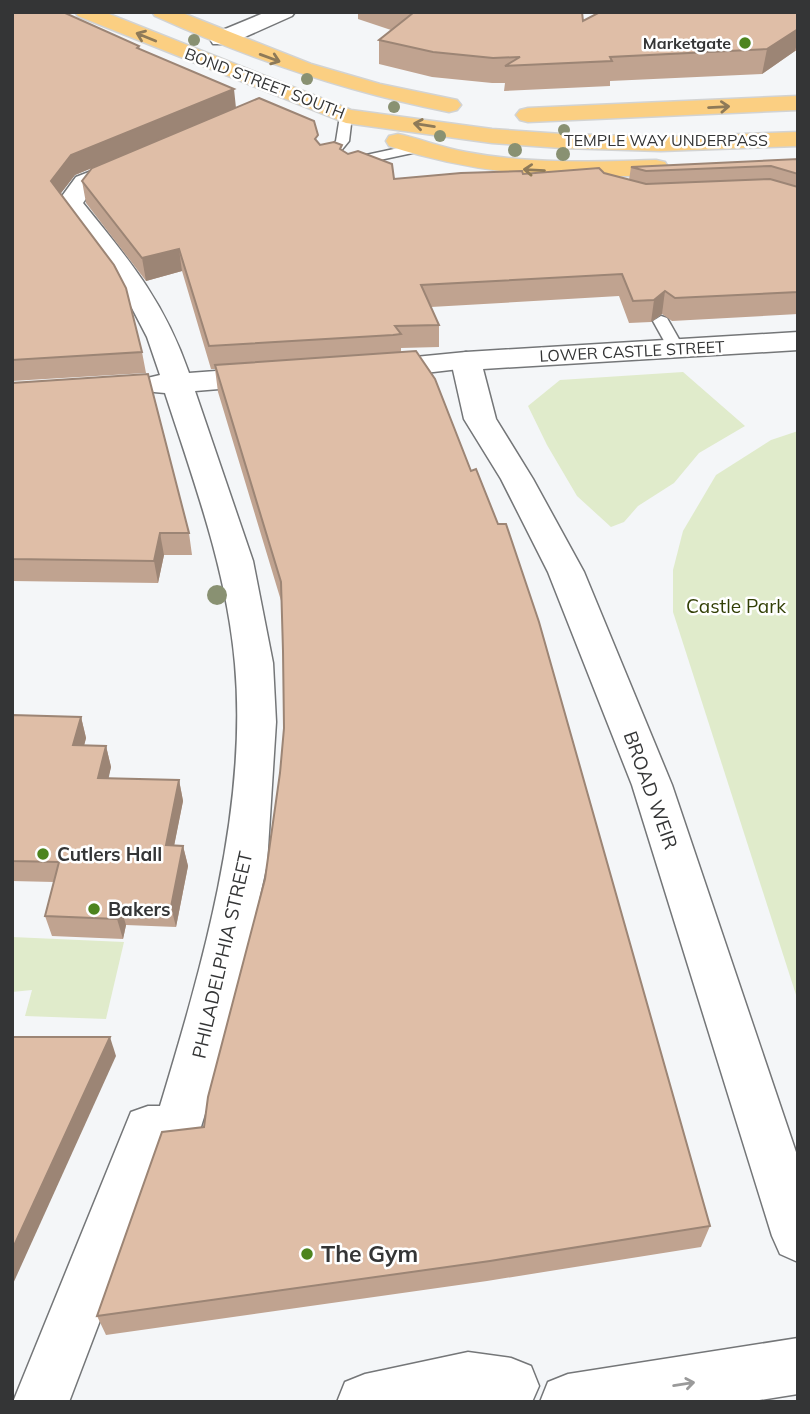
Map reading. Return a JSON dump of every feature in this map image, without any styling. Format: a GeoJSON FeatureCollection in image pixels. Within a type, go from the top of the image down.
{"type":"FeatureCollection","features":[{"type":"Feature","properties":{"kind":"highway","name":"BOND STREET SOUTH"},"geometry":{"type":"LineString","coordinates":[[85,12],[346,116],[492,136]]}},
{"type":"Feature","properties":{"kind":"highway","name":"BOND STREET SOUTH"},"geometry":{"type":"LineString","coordinates":[[162,12],[221,39],[292,66],[419,100],[469,107]]}},
{"type":"Feature","properties":{"kind":"highway","name":"TEMPLE WAY UNDERPASS"},"geometry":{"type":"LineString","coordinates":[[798,103],[518,114],[619,124],[798,121]]}},
{"type":"Feature","properties":{"kind":"highway"},"geometry":{"type":"LineString","coordinates":[[346,116],[417,148],[465,161],[598,177],[798,159]]}},
{"type":"Feature","properties":{"kind":"highway","name":"TEMPLE WAY UNDERPASS"},"geometry":{"type":"LineString","coordinates":[[492,136],[612,143],[798,139]]}},
{"type":"Feature","properties":{"kind":"street"},"geometry":{"type":"LineString","coordinates":[[221,39],[285,12]]}},
{"type":"Feature","properties":{"kind":"street"},"geometry":{"type":"LineString","coordinates":[[146,156],[85,182],[70,202],[134,283],[162,337],[177,383]]}},
{"type":"Feature","properties":{"kind":"street","name":"LOWER CASTLE STREET"},"geometry":{"type":"LineString","coordinates":[[352,370],[393,369],[468,376],[676,348],[798,341]]}},
{"type":"Feature","properties":{"kind":"street"},"geometry":{"type":"LineString","coordinates":[[128,386],[300,374]]}},
{"type":"Feature","properties":{"kind":"street","name":"BROAD WEIR"},"geometry":{"type":"LineString","coordinates":[[468,376],[480,419],[517,479],[566,572],[652,785],[798,1236]]}},
{"type":"Feature","properties":{"kind":"street","name":"PHILADELPHIA STREET"},"geometry":{"type":"LineString","coordinates":[[41,1402],[149,1129],[178,1129],[203,1043],[246,864],[257,722],[254,663],[236,561],[177,383]]}},
{"type":"Feature","properties":{"kind":"street"},"geometry":{"type":"LineString","coordinates":[[568,1402],[798,1366]]}},
{"type":"Feature","properties":{"kind":"street"},"geometry":{"type":"LineString","coordinates":[[365,1402],[468,1380],[511,1386]]}},
{"type":"Feature","properties":{"kind":"lane"},"geometry":{"type":"LineString","coordinates":[[326,160],[341,148],[346,116]]}},
{"type":"Feature","properties":{"kind":"lane"},"geometry":{"type":"LineString","coordinates":[[350,169],[371,158],[417,148]]}},
{"type":"Feature","properties":{"kind":"lane"},"geometry":{"type":"LineString","coordinates":[[661,321],[676,348]]}},
{"type":"Feature","properties":{"kind":"green space"},"geometry":{"type":"Polygon","coordinates":[[[683,372],[745,426],[699,453],[674,483],[638,506],[624,522],[611,527],[577,496],[528,406],[560,380],[683,372]]]}},
{"type":"Feature","properties":{"kind":"green space","name":"Castle Park"},"geometry":{"type":"Polygon","coordinates":[[[798,431],[798,1001],[673,612],[673,570],[683,531],[716,475],[771,440],[798,431]]]}},
{"type":"Feature","properties":{"kind":"green space"},"geometry":{"type":"Polygon","coordinates":[[[12,937],[124,942],[106,1019],[25,1016],[32,990],[12,992],[12,937]]]}},
{"type":"Feature","properties":{"kind":"building"},"geometry":{"type":"Polygon","coordinates":[[[12,12],[63,12],[139,46],[137,48],[234,89],[71,155],[51,181],[114,265],[126,288],[142,352],[12,360],[12,12]]]}},
{"type":"Feature","properties":{"kind":"building"},"geometry":{"type":"Polygon","coordinates":[[[412,12],[582,12],[583,21],[600,12],[798,12],[798,29],[767,49],[610,57],[612,61],[505,66],[520,57],[493,58],[433,52],[379,40],[412,12]]]}},
{"type":"Feature","properties":{"kind":"building"},"geometry":{"type":"Polygon","coordinates":[[[259,98],[314,121],[318,135],[315,139],[320,145],[334,142],[342,145],[340,149],[348,154],[358,151],[392,164],[394,179],[461,173],[522,171],[523,174],[599,168],[604,173],[646,184],[770,179],[798,187],[798,292],[675,298],[665,291],[654,300],[633,301],[622,274],[421,285],[439,325],[395,326],[401,334],[393,335],[209,346],[179,249],[142,258],[82,181],[92,168],[259,98]]]}},
{"type":"Feature","properties":{"kind":"building"},"geometry":{"type":"Polygon","coordinates":[[[798,159],[798,174],[771,166],[646,171],[631,167],[798,159]]]}},
{"type":"Feature","properties":{"kind":"building"},"geometry":{"type":"Polygon","coordinates":[[[416,351],[435,379],[471,471],[476,469],[498,524],[506,524],[539,622],[710,1226],[490,1261],[97,1316],[162,1132],[204,1127],[208,1097],[265,879],[280,773],[284,728],[281,582],[215,365],[416,351]]]}},
{"type":"Feature","properties":{"kind":"building"},"geometry":{"type":"Polygon","coordinates":[[[148,374],[189,533],[160,533],[154,561],[12,559],[12,383],[148,374]]]}},
{"type":"Feature","properties":{"kind":"building"},"geometry":{"type":"Polygon","coordinates":[[[12,715],[81,717],[73,745],[106,746],[98,778],[179,780],[166,845],[183,846],[171,907],[120,905],[117,919],[45,916],[59,862],[12,861],[12,715]]]}},
{"type":"Feature","properties":{"kind":"building"},"geometry":{"type":"Polygon","coordinates":[[[12,1037],[110,1037],[12,1250],[12,1037]]]}},
{"type":"Feature","properties":{"kind":"place","name":"Marketgate"},"geometry":{"type":"Point","coordinates":[745,43]}},
{"type":"Feature","properties":{"kind":"place","name":"Cutlers Hall"},"geometry":{"type":"Point","coordinates":[43,854]}},
{"type":"Feature","properties":{"kind":"place","name":"Bakers"},"geometry":{"type":"Point","coordinates":[94,909]}},
{"type":"Feature","properties":{"kind":"place","name":"The Gym"},"geometry":{"type":"Point","coordinates":[307,1254]}}]}
